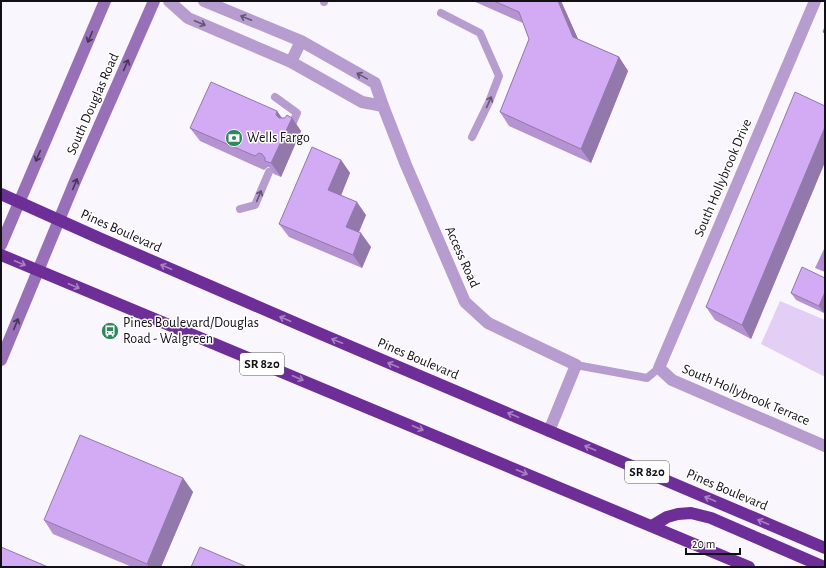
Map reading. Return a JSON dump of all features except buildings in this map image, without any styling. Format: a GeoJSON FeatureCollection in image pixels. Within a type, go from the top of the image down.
{"type":"FeatureCollection","features":[{"type":"Feature","properties":{"kind":"highway","name":"Pines Boulevard"},"geometry":{"type":"LineString","coordinates":[[1,194],[321,334],[825,548]]}},
{"type":"Feature","properties":{"kind":"highway","name":"SR 820"},"geometry":{"type":"LineString","coordinates":[[1,255],[749,567]]}},
{"type":"Feature","properties":{"kind":"highway"},"geometry":{"type":"LineString","coordinates":[[652,526],[667,517],[691,513],[711,518],[824,567]]}},
{"type":"Feature","properties":{"kind":"main road","name":"South Douglas Road"},"geometry":{"type":"LineString","coordinates":[[1,245],[105,1]]}},
{"type":"Feature","properties":{"kind":"main road","name":"South Douglas Road"},"geometry":{"type":"LineString","coordinates":[[1,360],[38,270],[154,1]]}},
{"type":"Feature","properties":{"kind":"street"},"geometry":{"type":"LineString","coordinates":[[169,1],[188,18],[291,62],[362,102],[383,106]]}},
{"type":"Feature","properties":{"kind":"street","name":"Access Road"},"geometry":{"type":"LineString","coordinates":[[204,1],[301,41],[375,83],[441,249],[465,302],[488,323],[576,364]]}},
{"type":"Feature","properties":{"kind":"street","name":"South Hollybrook Drive"},"geometry":{"type":"LineString","coordinates":[[659,368],[815,1]]}},
{"type":"Feature","properties":{"kind":"street"},"geometry":{"type":"LineString","coordinates":[[291,62],[301,41]]}},
{"type":"Feature","properties":{"kind":"street"},"geometry":{"type":"LineString","coordinates":[[549,431],[576,364]]}},
{"type":"Feature","properties":{"kind":"street","name":"South Hollybrook Terrace"},"geometry":{"type":"LineString","coordinates":[[659,368],[672,380],[825,446]]}},
{"type":"Feature","properties":{"kind":"lane"},"geometry":{"type":"LineString","coordinates":[[441,13],[480,33],[499,76],[489,102],[472,137]]}},
{"type":"Feature","properties":{"kind":"lane"},"geometry":{"type":"LineString","coordinates":[[275,97],[297,113],[291,127]]}},
{"type":"Feature","properties":{"kind":"lane"},"geometry":{"type":"LineString","coordinates":[[240,209],[255,205],[269,172]]}},
{"type":"Feature","properties":{"kind":"lane"},"geometry":{"type":"LineString","coordinates":[[576,364],[647,378],[659,368]]}},
{"type":"Feature","properties":{"kind":"shaded area"},"geometry":{"type":"Polygon","coordinates":[[[825,249],[825,272],[815,268],[825,249]]]}},
{"type":"Feature","properties":{"kind":"shaded area"},"geometry":{"type":"Polygon","coordinates":[[[780,301],[825,320],[825,377],[761,344],[780,301]]]}},
{"type":"Feature","properties":{"kind":"place","name":"Wells Fargo"},"geometry":{"type":"Point","coordinates":[234,138]}},
{"type":"Feature","properties":{"kind":"place","name":"Pines Boulevard/Douglas Road - Walgreen"},"geometry":{"type":"Point","coordinates":[110,331]}}]}
